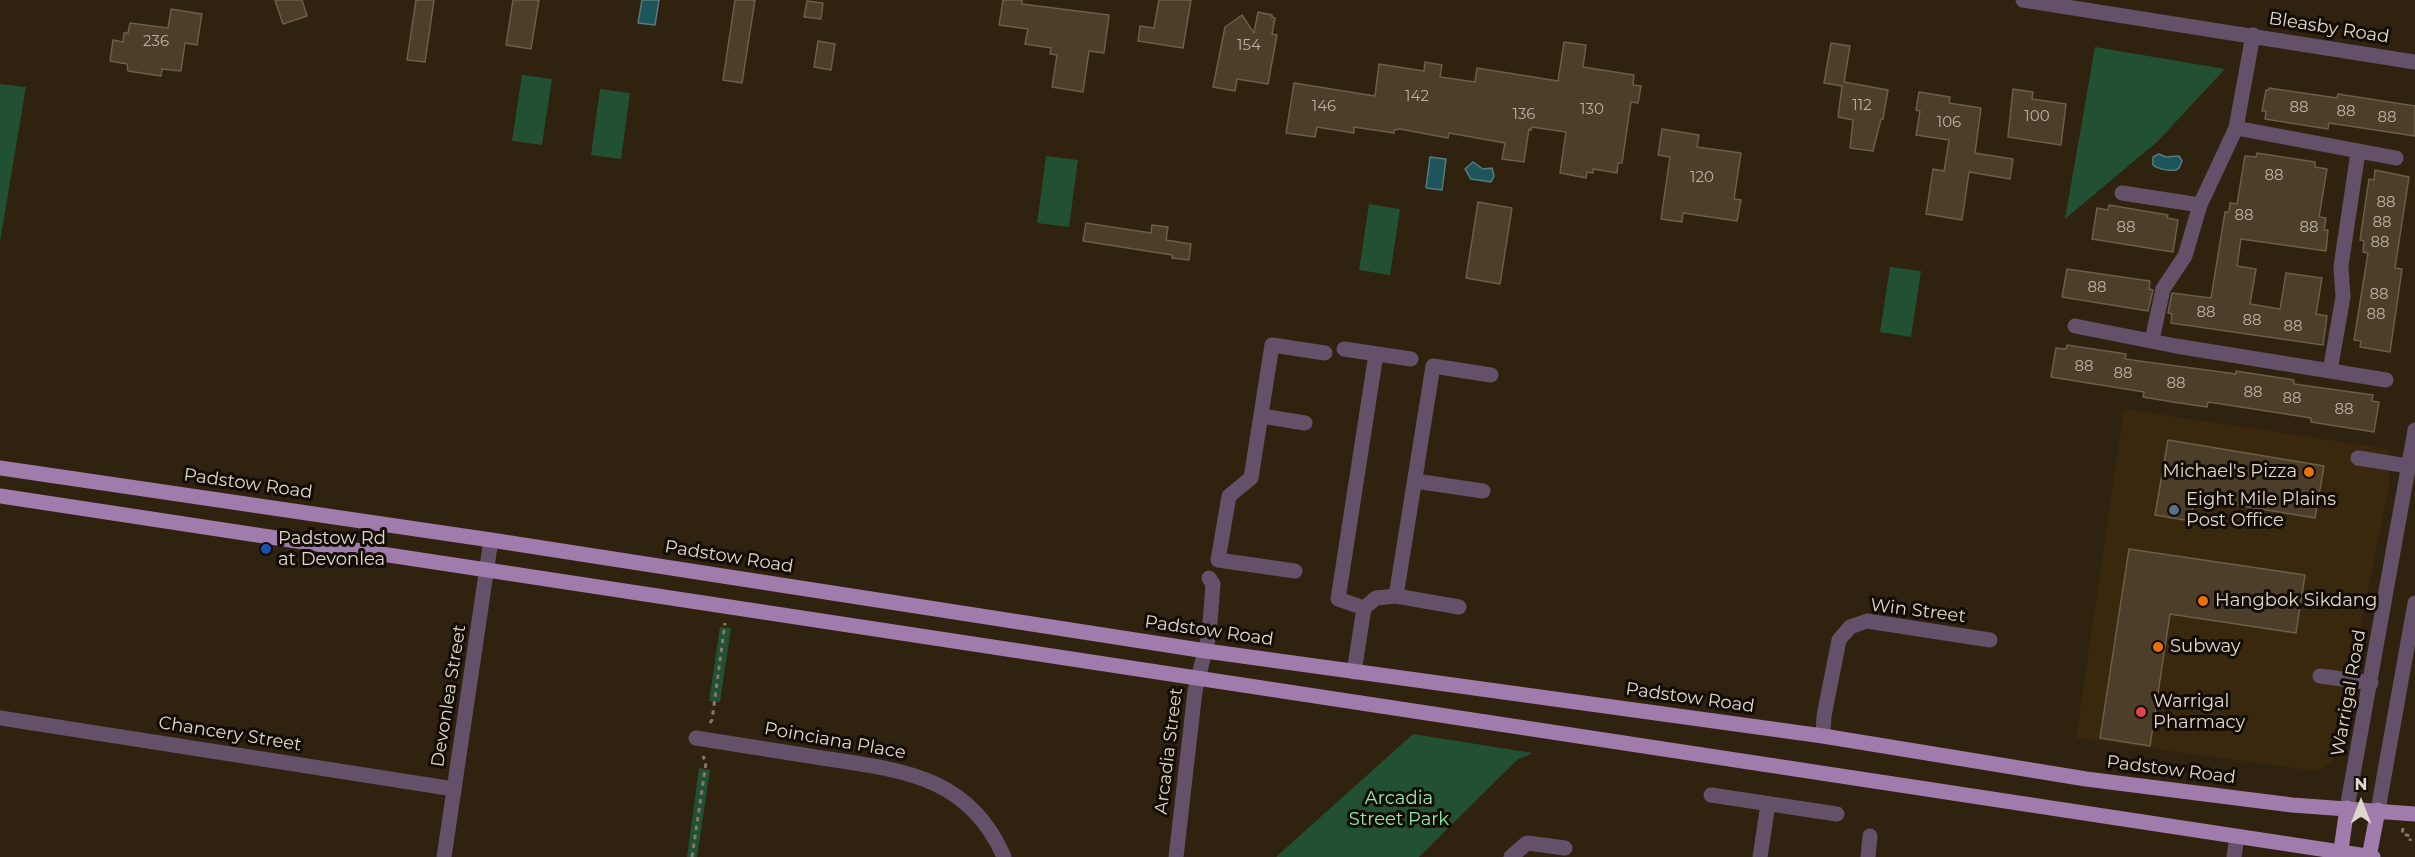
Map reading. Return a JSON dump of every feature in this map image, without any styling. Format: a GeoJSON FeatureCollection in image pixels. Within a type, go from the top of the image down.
{"type":"FeatureCollection","features":[{"type":"Feature","properties":{"kind":"main road","name":"Padstow Road"},"geometry":{"type":"LineString","coordinates":[[0,468],[491,540],[1206,651],[1823,736],[2086,779],[2292,805],[2415,814]]}},
{"type":"Feature","properties":{"kind":"main road"},"geometry":{"type":"LineString","coordinates":[[0,496],[2237,836],[2340,854],[2371,857],[2378,810]]}},
{"type":"Feature","properties":{"kind":"main road","name":"Warrigal Road"},"geometry":{"type":"LineString","coordinates":[[2340,854],[2347,808]]}},
{"type":"Feature","properties":{"kind":"street","name":"Bleasby Road"},"geometry":{"type":"LineString","coordinates":[[2023,0],[2415,62]]}},
{"type":"Feature","properties":{"kind":"street"},"geometry":{"type":"LineString","coordinates":[[2152,340],[2163,289],[2185,256],[2200,205],[2236,128],[2253,35]]}},
{"type":"Feature","properties":{"kind":"street"},"geometry":{"type":"LineString","coordinates":[[2236,128],[2396,158]]}},
{"type":"Feature","properties":{"kind":"street"},"geometry":{"type":"LineString","coordinates":[[2330,371],[2343,297],[2341,266],[2358,152]]}},
{"type":"Feature","properties":{"kind":"street"},"geometry":{"type":"LineString","coordinates":[[2122,193],[2200,205]]}},
{"type":"Feature","properties":{"kind":"street"},"geometry":{"type":"LineString","coordinates":[[2075,326],[2386,380]]}},
{"type":"Feature","properties":{"kind":"street"},"geometry":{"type":"LineString","coordinates":[[1295,571],[1218,560],[1229,496],[1251,478],[1272,345],[1325,353]]}},
{"type":"Feature","properties":{"kind":"street"},"geometry":{"type":"LineString","coordinates":[[1344,349],[1411,359]]}},
{"type":"Feature","properties":{"kind":"street"},"geometry":{"type":"LineString","coordinates":[[1364,608],[1338,599],[1376,354]]}},
{"type":"Feature","properties":{"kind":"street"},"geometry":{"type":"LineString","coordinates":[[1396,596],[1433,366],[1491,375]]}},
{"type":"Feature","properties":{"kind":"street"},"geometry":{"type":"LineString","coordinates":[[1262,416],[1305,423]]}},
{"type":"Feature","properties":{"kind":"street","name":"Warrigal Road"},"geometry":{"type":"LineString","coordinates":[[2347,808],[2412,466],[2415,430]]}},
{"type":"Feature","properties":{"kind":"street"},"geometry":{"type":"LineString","coordinates":[[2358,458],[2412,466]]}},
{"type":"Feature","properties":{"kind":"street"},"geometry":{"type":"LineString","coordinates":[[1415,481],[1483,490]]}},
{"type":"Feature","properties":{"kind":"street","name":"Devonlea Street"},"geometry":{"type":"LineString","coordinates":[[444,857],[491,540]]}},
{"type":"Feature","properties":{"kind":"street","name":"Arcadia Street"},"geometry":{"type":"LineString","coordinates":[[1176,857],[1198,679],[1206,651],[1213,602],[1213,584],[1209,578]]}},
{"type":"Feature","properties":{"kind":"street"},"geometry":{"type":"LineString","coordinates":[[1354,672],[1364,608],[1376,598],[1396,596],[1459,607]]}},
{"type":"Feature","properties":{"kind":"street"},"geometry":{"type":"LineString","coordinates":[[2378,810],[2415,603]]}},
{"type":"Feature","properties":{"kind":"street","name":"Win Street"},"geometry":{"type":"LineString","coordinates":[[1823,736],[1824,716],[1839,640],[1850,627],[1867,621],[1990,640]]}},
{"type":"Feature","properties":{"kind":"street"},"geometry":{"type":"LineString","coordinates":[[2320,676],[2371,683]]}},
{"type":"Feature","properties":{"kind":"street","name":"Chancery Street"},"geometry":{"type":"LineString","coordinates":[[0,718],[454,789]]}},
{"type":"Feature","properties":{"kind":"street","name":"Poinciana Place"},"geometry":{"type":"LineString","coordinates":[[696,738],[900,770],[933,782],[962,799],[985,821],[1004,857]]}},
{"type":"Feature","properties":{"kind":"street"},"geometry":{"type":"LineString","coordinates":[[1711,795],[1837,814]]}},
{"type":"Feature","properties":{"kind":"street"},"geometry":{"type":"LineString","coordinates":[[1760,857],[1768,804]]}},
{"type":"Feature","properties":{"kind":"street"},"geometry":{"type":"LineString","coordinates":[[1868,857],[1870,836]]}},
{"type":"Feature","properties":{"kind":"street"},"geometry":{"type":"LineString","coordinates":[[2234,857],[2237,836]]}},
{"type":"Feature","properties":{"kind":"street"},"geometry":{"type":"LineString","coordinates":[[1511,857],[1527,843],[1565,848]]}},
{"type":"Feature","properties":{"kind":"path"},"geometry":{"type":"LineString","coordinates":[[2404,828],[2403,834],[2411,836],[2410,841]]}},
{"type":"Feature","properties":{"kind":"shaded area"},"geometry":{"type":"Polygon","coordinates":[[[2124,409],[2389,449],[2389,487],[2335,755],[2323,769],[2308,770],[2076,738],[2124,409]]]}},
{"type":"Feature","properties":{"kind":"green space"},"geometry":{"type":"Polygon","coordinates":[[[2095,47],[2225,69],[2157,142],[2065,219],[2095,47]]]}},
{"type":"Feature","properties":{"kind":"green space"},"geometry":{"type":"Polygon","coordinates":[[[522,75],[552,79],[542,145],[512,141],[522,75]]]}},
{"type":"Feature","properties":{"kind":"green space"},"geometry":{"type":"Polygon","coordinates":[[[0,84],[26,87],[0,242],[0,84]]]}},
{"type":"Feature","properties":{"kind":"green space"},"geometry":{"type":"Polygon","coordinates":[[[600,89],[630,93],[621,159],[591,155],[600,89]]]}},
{"type":"Feature","properties":{"kind":"green space"},"geometry":{"type":"Polygon","coordinates":[[[1046,156],[1078,160],[1069,227],[1037,223],[1046,156]]]}},
{"type":"Feature","properties":{"kind":"green space"},"geometry":{"type":"Polygon","coordinates":[[[1369,204],[1400,209],[1390,275],[1359,270],[1369,204]]]}},
{"type":"Feature","properties":{"kind":"green space"},"geometry":{"type":"Polygon","coordinates":[[[1890,267],[1921,271],[1911,337],[1880,332],[1890,267]]]}},
{"type":"Feature","properties":{"kind":"green space"},"geometry":{"type":"Polygon","coordinates":[[[720,627],[731,628],[720,702],[709,701],[720,627]]]}},
{"type":"Feature","properties":{"kind":"green space","name":"Arcadia Street Park"},"geometry":{"type":"Polygon","coordinates":[[[1413,734],[1533,753],[1517,760],[1419,857],[1276,857],[1413,734]]]}},
{"type":"Feature","properties":{"kind":"green space"},"geometry":{"type":"Polygon","coordinates":[[[699,768],[710,770],[697,857],[687,857],[699,768]]]}},
{"type":"Feature","properties":{"kind":"water"},"geometry":{"type":"Polygon","coordinates":[[[642,0],[659,0],[655,25],[638,23],[642,0]]]}},
{"type":"Feature","properties":{"kind":"water"},"geometry":{"type":"Polygon","coordinates":[[[2159,154],[2166,157],[2179,156],[2182,161],[2179,168],[2166,170],[2153,165],[2153,157],[2159,154]]]}},
{"type":"Feature","properties":{"kind":"water"},"geometry":{"type":"Polygon","coordinates":[[[1430,157],[1446,159],[1442,190],[1426,188],[1430,157]]]}},
{"type":"Feature","properties":{"kind":"water"},"geometry":{"type":"Polygon","coordinates":[[[1473,162],[1483,169],[1492,168],[1494,176],[1491,182],[1471,179],[1465,169],[1473,162]]]}},
{"type":"Feature","properties":{"kind":"building"},"geometry":{"type":"Polygon","coordinates":[[[275,0],[302,0],[307,16],[283,24],[275,0]]]}},
{"type":"Feature","properties":{"kind":"building"},"geometry":{"type":"Polygon","coordinates":[[[416,0],[434,0],[425,62],[407,60],[416,0]]]}},
{"type":"Feature","properties":{"kind":"building"},"geometry":{"type":"Polygon","coordinates":[[[513,0],[539,0],[531,49],[506,45],[513,0]]]}},
{"type":"Feature","properties":{"kind":"building"},"geometry":{"type":"Polygon","coordinates":[[[735,0],[755,0],[742,83],[723,80],[735,0]]]}},
{"type":"Feature","properties":{"kind":"building"},"geometry":{"type":"Polygon","coordinates":[[[1003,0],[1022,0],[1022,4],[1109,15],[1104,53],[1089,51],[1083,92],[1052,87],[1057,55],[1050,54],[1051,48],[1025,44],[1028,29],[999,25],[1003,0]]]}},
{"type":"Feature","properties":{"kind":"building"},"geometry":{"type":"Polygon","coordinates":[[[1159,0],[1191,0],[1183,48],[1138,41],[1140,26],[1154,28],[1159,0]]]}},
{"type":"Feature","properties":{"kind":"building"},"geometry":{"type":"Polygon","coordinates":[[[807,1],[823,3],[821,19],[804,17],[807,1]]]}},
{"type":"Feature","properties":{"kind":"building"},"geometry":{"type":"Polygon","coordinates":[[[171,9],[202,14],[197,45],[185,43],[181,71],[162,69],[161,76],[128,71],[127,64],[110,61],[113,40],[123,42],[124,33],[128,33],[130,23],[168,28],[171,9]]]}},
{"type":"Feature","properties":{"kind":"building"},"geometry":{"type":"Polygon","coordinates":[[[1258,12],[1272,15],[1275,18],[1272,34],[1277,35],[1268,84],[1237,79],[1235,91],[1213,87],[1225,27],[1242,15],[1254,33],[1258,12]]]}},
{"type":"Feature","properties":{"kind":"building"},"geometry":{"type":"Polygon","coordinates":[[[818,41],[835,44],[831,70],[814,67],[818,41]]]}},
{"type":"Feature","properties":{"kind":"building"},"geometry":{"type":"Polygon","coordinates":[[[1564,42],[1586,45],[1583,67],[1634,75],[1633,85],[1641,86],[1638,103],[1631,102],[1622,163],[1618,163],[1617,173],[1593,169],[1593,173],[1587,172],[1586,178],[1560,173],[1566,132],[1532,127],[1531,130],[1529,129],[1524,162],[1502,159],[1505,143],[1449,133],[1448,138],[1400,129],[1394,130],[1394,133],[1354,127],[1354,133],[1317,127],[1315,137],[1286,133],[1294,83],[1375,96],[1379,64],[1424,71],[1425,62],[1442,65],[1440,77],[1475,82],[1477,68],[1558,81],[1564,42]]]}},
{"type":"Feature","properties":{"kind":"building"},"geometry":{"type":"Polygon","coordinates":[[[1831,43],[1850,46],[1844,82],[1888,90],[1883,119],[1881,119],[1873,151],[1850,148],[1853,120],[1838,117],[1842,86],[1824,83],[1831,43]]]}},
{"type":"Feature","properties":{"kind":"building"},"geometry":{"type":"Polygon","coordinates":[[[2269,88],[2337,98],[2338,94],[2415,106],[2415,136],[2329,123],[2328,129],[2265,119],[2266,111],[2262,111],[2266,90],[2269,88]]]}},
{"type":"Feature","properties":{"kind":"building"},"geometry":{"type":"Polygon","coordinates":[[[2013,89],[2033,92],[2032,99],[2066,104],[2061,145],[2008,137],[2013,89]]]}},
{"type":"Feature","properties":{"kind":"building"},"geometry":{"type":"Polygon","coordinates":[[[1919,92],[1950,97],[1949,103],[1981,108],[1975,153],[2013,159],[2010,179],[1969,172],[1962,220],[1926,214],[1933,169],[1944,171],[1949,140],[1916,135],[1920,111],[1916,110],[1919,92]]]}},
{"type":"Feature","properties":{"kind":"building"},"geometry":{"type":"Polygon","coordinates":[[[1662,129],[1699,135],[1697,147],[1741,153],[1734,199],[1741,200],[1737,221],[1683,213],[1682,222],[1661,219],[1670,157],[1658,155],[1662,129]]]}},
{"type":"Feature","properties":{"kind":"building"},"geometry":{"type":"Polygon","coordinates":[[[2257,153],[2315,162],[2315,167],[2327,169],[2319,217],[2326,218],[2324,230],[2328,230],[2326,251],[2241,239],[2237,266],[2256,269],[2250,304],[2280,309],[2286,273],[2322,278],[2316,314],[2327,316],[2323,345],[2171,323],[2172,314],[2168,313],[2172,293],[2211,298],[2225,212],[2229,212],[2230,203],[2237,204],[2245,156],[2256,157],[2257,153]]]}},
{"type":"Feature","properties":{"kind":"building"},"geometry":{"type":"Polygon","coordinates":[[[2375,170],[2409,177],[2395,268],[2402,269],[2390,352],[2360,347],[2361,341],[2354,340],[2368,253],[2363,252],[2364,241],[2360,240],[2369,179],[2374,180],[2375,170]]]}},
{"type":"Feature","properties":{"kind":"building"},"geometry":{"type":"Polygon","coordinates":[[[1478,202],[1512,208],[1500,284],[1466,278],[1478,202]]]}},
{"type":"Feature","properties":{"kind":"building"},"geometry":{"type":"Polygon","coordinates":[[[2109,205],[2168,215],[2167,218],[2178,220],[2173,252],[2092,239],[2097,208],[2108,210],[2109,205]]]}},
{"type":"Feature","properties":{"kind":"building"},"geometry":{"type":"Polygon","coordinates":[[[1086,223],[1151,233],[1152,225],[1168,227],[1166,240],[1191,244],[1189,260],[1172,258],[1172,255],[1083,241],[1086,223]]]}},
{"type":"Feature","properties":{"kind":"building"},"geometry":{"type":"Polygon","coordinates":[[[2067,269],[2150,281],[2149,289],[2153,290],[2148,311],[2062,297],[2067,269]]]}},
{"type":"Feature","properties":{"kind":"building"},"geometry":{"type":"Polygon","coordinates":[[[2067,345],[2126,354],[2125,359],[2236,374],[2236,371],[2294,380],[2294,384],[2373,395],[2372,401],[2379,402],[2374,432],[2311,422],[2311,418],[2208,402],[2207,407],[2143,397],[2144,392],[2051,377],[2056,348],[2066,349],[2067,345]]]}},
{"type":"Feature","properties":{"kind":"building"},"geometry":{"type":"Polygon","coordinates":[[[2168,440],[2324,466],[2315,518],[2194,498],[2191,521],[2155,515],[2168,440]]]}},
{"type":"Feature","properties":{"kind":"building"},"geometry":{"type":"Polygon","coordinates":[[[2129,549],[2305,575],[2296,633],[2170,614],[2150,746],[2100,738],[2129,549]]]}},
{"type":"Feature","properties":{"kind":"place","name":"Michael's Pizza"},"geometry":{"type":"Point","coordinates":[2309,472]}},
{"type":"Feature","properties":{"kind":"place","name":"Eight Mile Plains Post Office"},"geometry":{"type":"Point","coordinates":[2174,510]}},
{"type":"Feature","properties":{"kind":"place","name":"Padstow Rd at Devonlea"},"geometry":{"type":"Point","coordinates":[266,549]}},
{"type":"Feature","properties":{"kind":"place","name":"Hangbok Sikdang"},"geometry":{"type":"Point","coordinates":[2203,601]}},
{"type":"Feature","properties":{"kind":"place","name":"Subway"},"geometry":{"type":"Point","coordinates":[2158,647]}},
{"type":"Feature","properties":{"kind":"place","name":"Warrigal Pharmacy"},"geometry":{"type":"Point","coordinates":[2141,712]}}]}
